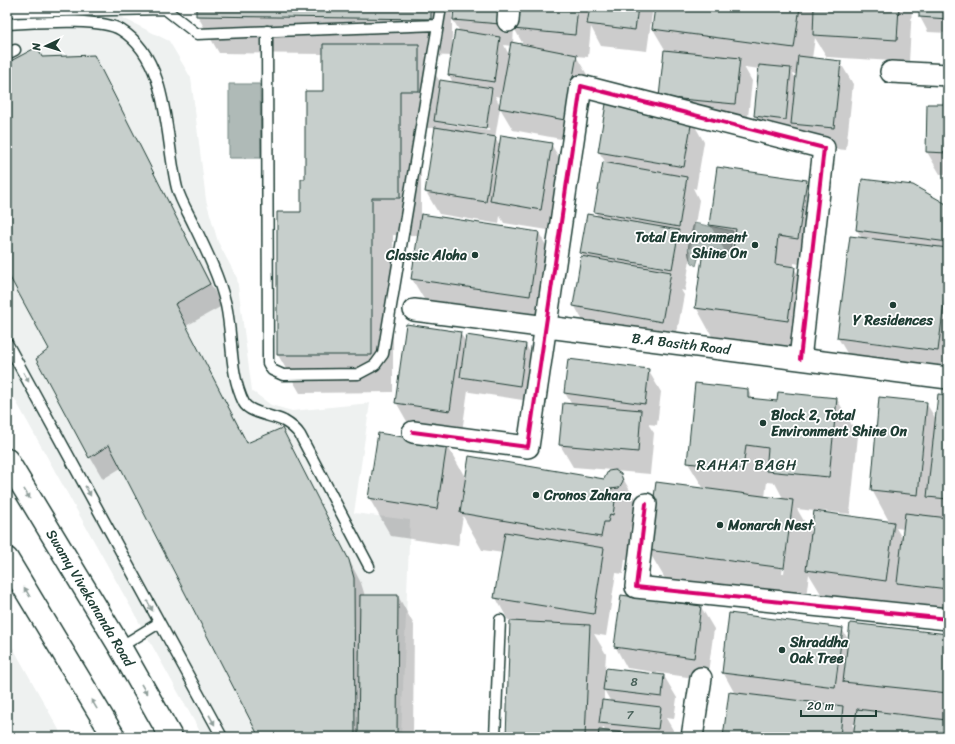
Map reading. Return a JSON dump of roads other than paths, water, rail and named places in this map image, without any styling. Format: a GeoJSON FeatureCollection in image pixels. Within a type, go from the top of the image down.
{"type":"FeatureCollection","features":[{"type":"Feature","properties":{"kind":"main road","name":"Swamy Vivekananda Road"},"geometry":{"type":"LineString","coordinates":[[7,460],[120,647],[171,737]]}},
{"type":"Feature","properties":{"kind":"main road"},"geometry":{"type":"LineString","coordinates":[[8,561],[114,737]]}},
{"type":"Feature","properties":{"kind":"street"},"geometry":{"type":"LineString","coordinates":[[892,72],[948,74]]}},
{"type":"Feature","properties":{"kind":"street"},"geometry":{"type":"LineString","coordinates":[[413,432],[528,447],[581,86],[824,148],[800,359]]}},
{"type":"Feature","properties":{"kind":"street","name":"B.A Basith Road"},"geometry":{"type":"LineString","coordinates":[[414,310],[948,378]]}},
{"type":"Feature","properties":{"kind":"street"},"geometry":{"type":"LineString","coordinates":[[646,504],[636,586],[948,619]]}},
{"type":"Feature","properties":{"kind":"street"},"geometry":{"type":"LineString","coordinates":[[692,737],[701,678]]}},
{"type":"Feature","properties":{"kind":"lane"},"geometry":{"type":"LineString","coordinates":[[267,31],[268,363],[272,370],[283,375],[358,374],[375,365],[383,354],[441,7]]}},
{"type":"Feature","properties":{"kind":"lane"},"geometry":{"type":"LineString","coordinates":[[7,12],[165,8],[198,34],[438,25]]}},
{"type":"Feature","properties":{"kind":"lane"},"geometry":{"type":"LineString","coordinates":[[7,24],[54,21],[110,25],[121,29],[129,36],[147,59],[159,86],[164,103],[177,189],[209,258],[226,305],[236,384],[244,403],[251,410],[284,421],[294,427],[300,435],[369,566]]}},
{"type":"Feature","properties":{"kind":"lane"},"geometry":{"type":"LineString","coordinates":[[7,343],[222,737]]}},
{"type":"Feature","properties":{"kind":"lane"},"geometry":{"type":"LineString","coordinates":[[495,737],[500,620]]}},
{"type":"Feature","properties":{"kind":"lane"},"geometry":{"type":"LineString","coordinates":[[120,647],[159,623]]}},
{"type":"Feature","properties":{"kind":"place","name":"Total Environment Shine On"},"geometry":{"type":"Point","coordinates":[755,245]}},
{"type":"Feature","properties":{"kind":"place","name":"Classic Aloha"},"geometry":{"type":"Point","coordinates":[475,255]}},
{"type":"Feature","properties":{"kind":"place","name":"Y Residences"},"geometry":{"type":"Point","coordinates":[893,305]}},
{"type":"Feature","properties":{"kind":"place","name":"Block 2, Total Environment Shine On"},"geometry":{"type":"Point","coordinates":[763,423]}},
{"type":"Feature","properties":{"kind":"place","name":"Cronos Zahara"},"geometry":{"type":"Point","coordinates":[536,495]}},
{"type":"Feature","properties":{"kind":"place","name":"Monarch Nest"},"geometry":{"type":"Point","coordinates":[720,525]}},
{"type":"Feature","properties":{"kind":"place","name":"Shraddha Oak Tree"},"geometry":{"type":"Point","coordinates":[782,650]}},
{"type":"Feature","properties":{"kind":"district","name":"RAHAT BAGH"},"geometry":{"type":"Point","coordinates":[747,465]}}]}
